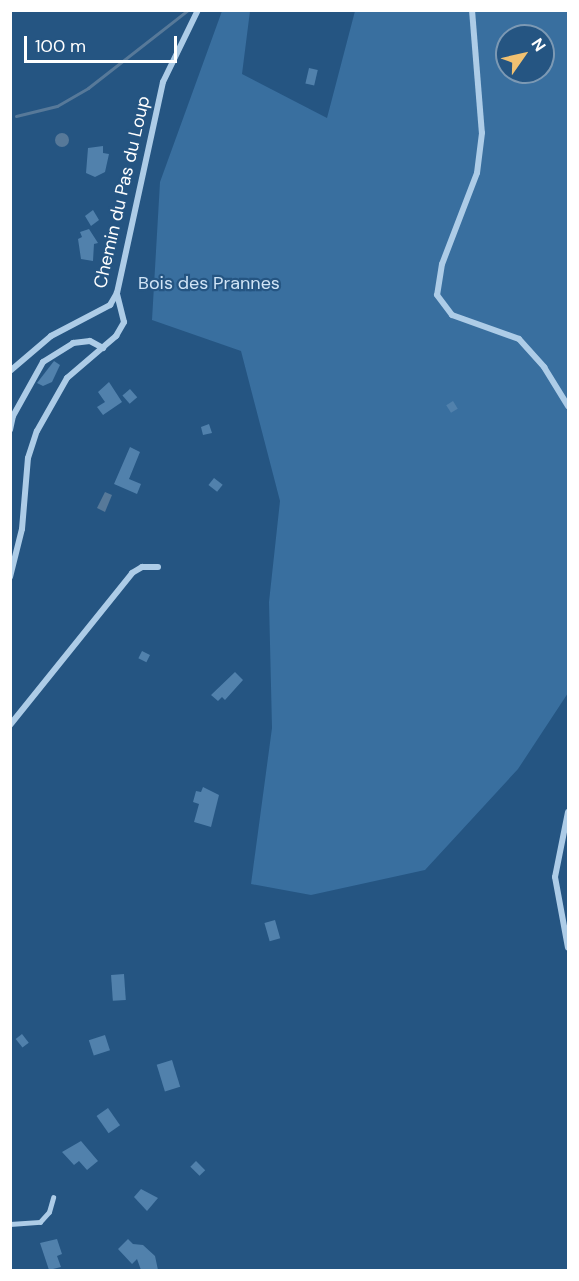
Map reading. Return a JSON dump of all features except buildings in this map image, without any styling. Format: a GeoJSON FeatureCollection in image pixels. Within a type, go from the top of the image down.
{"type":"FeatureCollection","features":[{"type":"Feature","properties":{"kind":"street","name":"Chemin du Pas du Loup"},"geometry":{"type":"LineString","coordinates":[[10,371],[51,336],[110,304],[117,293],[163,82],[198,10]]}},
{"type":"Feature","properties":{"kind":"street"},"geometry":{"type":"LineString","coordinates":[[472,10],[482,133],[477,173],[442,264],[437,295],[452,315],[519,339],[544,367],[568,406]]}},
{"type":"Feature","properties":{"kind":"street"},"geometry":{"type":"LineString","coordinates":[[10,577],[22,529],[28,458],[37,431],[67,378],[104,348],[124,322],[117,293]]}},
{"type":"Feature","properties":{"kind":"street"},"geometry":{"type":"LineString","coordinates":[[10,430],[13,416],[43,362],[73,343],[90,341],[104,348]]}},
{"type":"Feature","properties":{"kind":"street"},"geometry":{"type":"LineString","coordinates":[[10,725],[132,573],[142,567],[158,567]]}},
{"type":"Feature","properties":{"kind":"street"},"geometry":{"type":"LineString","coordinates":[[568,812],[555,877],[568,948]]}},
{"type":"Feature","properties":{"kind":"lane"},"geometry":{"type":"LineString","coordinates":[[10,1224],[40,1222],[49,1212],[53,1198]]}},
{"type":"Feature","properties":{"kind":"green space","name":"Bois des Prannes"},"geometry":{"type":"Polygon","coordinates":[[[222,11],[250,11],[242,74],[327,118],[355,11],[568,11],[568,693],[518,769],[425,870],[311,895],[251,884],[272,728],[269,602],[280,501],[241,351],[152,320],[160,182],[222,11]]]}},
{"type":"Feature","properties":{"kind":"shaded area"},"geometry":{"type":"Polygon","coordinates":[[[62,133],[67,135],[69,140],[67,145],[62,147],[57,145],[55,140],[57,135],[62,133]]]}},
{"type":"Feature","properties":{"kind":"shaded area"},"geometry":{"type":"Polygon","coordinates":[[[105,492],[112,495],[105,512],[97,508],[105,492]]]}},
{"type":"Feature","properties":{"kind":"waterway"},"geometry":{"type":"LineString","coordinates":[[16,116],[57,106],[88,88],[188,10]]}}]}
